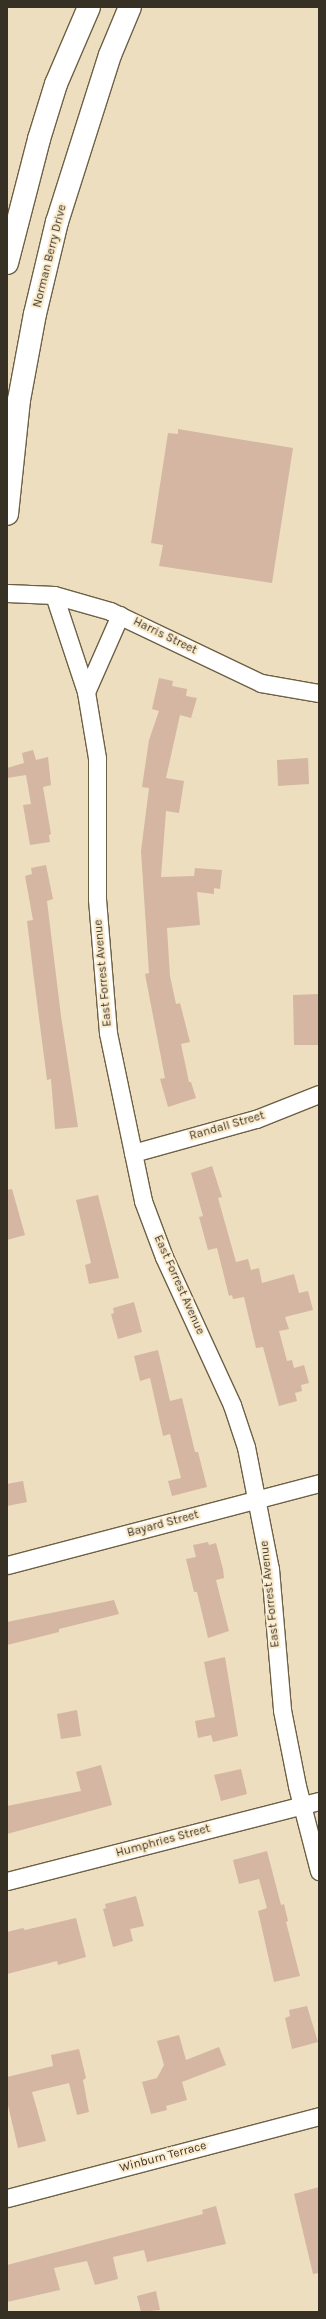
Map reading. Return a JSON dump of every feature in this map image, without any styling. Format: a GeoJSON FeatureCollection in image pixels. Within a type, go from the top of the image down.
{"type":"FeatureCollection","features":[{"type":"Feature","properties":{"kind":"main road"},"geometry":{"type":"LineString","coordinates":[[7,263],[39,139],[56,84],[89,7]]}},
{"type":"Feature","properties":{"kind":"main road","name":"Norman Berry Drive"},"geometry":{"type":"LineString","coordinates":[[7,514],[19,400],[35,314],[57,222],[110,55],[130,7]]}},
{"type":"Feature","properties":{"kind":"street","name":"Harris Street"},"geometry":{"type":"LineString","coordinates":[[7,593],[54,595],[120,615],[261,683],[319,693]]}},
{"type":"Feature","properties":{"kind":"street","name":"East Forrest Avenue"},"geometry":{"type":"LineString","coordinates":[[54,595],[86,692],[97,758],[97,899],[108,1033],[143,1201],[164,1257],[232,1405],[246,1447],[258,1499],[270,1569],[282,1710],[302,1805],[319,1871]]}},
{"type":"Feature","properties":{"kind":"street"},"geometry":{"type":"LineString","coordinates":[[86,692],[120,615]]}},
{"type":"Feature","properties":{"kind":"street","name":"Randall Street"},"geometry":{"type":"LineString","coordinates":[[133,1153],[256,1119],[319,1094]]}},
{"type":"Feature","properties":{"kind":"street","name":"Bayard Street"},"geometry":{"type":"LineString","coordinates":[[7,1565],[319,1483]]}},
{"type":"Feature","properties":{"kind":"street","name":"Humphries Street"},"geometry":{"type":"LineString","coordinates":[[7,1881],[319,1801]]}},
{"type":"Feature","properties":{"kind":"street","name":"Winburn Terrace"},"geometry":{"type":"LineString","coordinates":[[7,2198],[319,2116]]}},
{"type":"Feature","properties":{"kind":"building"},"geometry":{"type":"Polygon","coordinates":[[[178,429],[293,448],[272,583],[159,566],[163,545],[151,543],[168,433],[178,434],[178,429]]]}},
{"type":"Feature","properties":{"kind":"building"},"geometry":{"type":"Polygon","coordinates":[[[159,678],[173,681],[172,686],[187,689],[186,696],[197,698],[191,718],[180,715],[166,778],[184,781],[179,813],[166,811],[161,877],[194,876],[195,868],[222,870],[220,889],[214,888],[214,894],[197,892],[200,925],[167,928],[170,976],[176,1004],[180,1003],[190,1042],[181,1044],[189,1082],[191,1082],[196,1098],[168,1107],[160,1079],[165,1078],[145,974],[149,973],[141,851],[149,788],[142,787],[149,740],[159,711],[152,709],[159,678]]]}},
{"type":"Feature","properties":{"kind":"building"},"geometry":{"type":"Polygon","coordinates":[[[33,750],[36,760],[48,757],[51,785],[43,787],[51,834],[49,835],[50,842],[30,845],[23,805],[31,804],[26,775],[7,778],[7,768],[24,763],[22,753],[33,750]]]}},
{"type":"Feature","properties":{"kind":"building"},"geometry":{"type":"Polygon","coordinates":[[[308,758],[309,784],[278,786],[277,760],[308,758]]]}},
{"type":"Feature","properties":{"kind":"building"},"geometry":{"type":"Polygon","coordinates":[[[46,865],[53,899],[47,901],[61,1016],[78,1127],[55,1129],[51,1079],[47,1080],[27,921],[33,920],[25,876],[32,874],[31,868],[46,865]]]}},
{"type":"Feature","properties":{"kind":"building"},"geometry":{"type":"Polygon","coordinates":[[[319,994],[319,1045],[294,1045],[293,995],[319,994]]]}},
{"type":"Feature","properties":{"kind":"building"},"geometry":{"type":"Polygon","coordinates":[[[212,1166],[222,1197],[218,1198],[236,1262],[248,1259],[251,1270],[259,1268],[262,1283],[294,1274],[299,1293],[308,1291],[313,1310],[285,1317],[289,1329],[279,1331],[287,1361],[292,1360],[294,1368],[304,1365],[309,1383],[301,1385],[302,1391],[295,1393],[297,1401],[279,1406],[263,1347],[256,1348],[244,1297],[233,1299],[232,1295],[229,1296],[217,1248],[208,1250],[199,1217],[203,1216],[191,1173],[212,1166]]]}},
{"type":"Feature","properties":{"kind":"building"},"geometry":{"type":"Polygon","coordinates":[[[12,1189],[25,1235],[7,1240],[7,1190],[12,1189]]]}},
{"type":"Feature","properties":{"kind":"building"},"geometry":{"type":"Polygon","coordinates":[[[98,1195],[119,1278],[89,1284],[85,1265],[91,1263],[76,1200],[98,1195]]]}},
{"type":"Feature","properties":{"kind":"building"},"geometry":{"type":"Polygon","coordinates":[[[134,1302],[142,1332],[118,1339],[111,1314],[114,1313],[113,1308],[134,1302]]]}},
{"type":"Feature","properties":{"kind":"building"},"geometry":{"type":"Polygon","coordinates":[[[158,1350],[170,1401],[182,1398],[195,1452],[198,1452],[207,1487],[172,1496],[168,1481],[181,1478],[170,1434],[163,1436],[150,1378],[140,1381],[134,1356],[158,1350]]]}},
{"type":"Feature","properties":{"kind":"building"},"geometry":{"type":"Polygon","coordinates":[[[23,1481],[27,1502],[7,1506],[7,1484],[23,1481]]]}},
{"type":"Feature","properties":{"kind":"building"},"geometry":{"type":"Polygon","coordinates":[[[208,1542],[209,1545],[216,1543],[223,1569],[224,1578],[216,1580],[229,1631],[208,1638],[197,1592],[194,1592],[186,1559],[196,1557],[193,1545],[208,1542]]]}},
{"type":"Feature","properties":{"kind":"building"},"geometry":{"type":"Polygon","coordinates":[[[114,1600],[119,1614],[59,1629],[59,1632],[7,1645],[7,1622],[114,1600]]]}},
{"type":"Feature","properties":{"kind":"building"},"geometry":{"type":"Polygon","coordinates":[[[225,1657],[238,1736],[213,1742],[211,1735],[198,1738],[195,1721],[215,1717],[204,1662],[225,1657]]]}},
{"type":"Feature","properties":{"kind":"building"},"geometry":{"type":"Polygon","coordinates":[[[77,1710],[81,1736],[61,1739],[57,1714],[77,1710]]]}},
{"type":"Feature","properties":{"kind":"building"},"geometry":{"type":"Polygon","coordinates":[[[101,1765],[112,1805],[7,1834],[7,1806],[81,1791],[76,1772],[101,1765]]]}},
{"type":"Feature","properties":{"kind":"building"},"geometry":{"type":"Polygon","coordinates":[[[241,1769],[247,1794],[221,1801],[214,1775],[241,1769]]]}},
{"type":"Feature","properties":{"kind":"building"},"geometry":{"type":"Polygon","coordinates":[[[267,1851],[281,1905],[284,1904],[288,1921],[286,1922],[300,1976],[274,1982],[258,1911],[267,1908],[259,1879],[239,1884],[233,1860],[267,1851]]]}},
{"type":"Feature","properties":{"kind":"building"},"geometry":{"type":"Polygon","coordinates":[[[136,1896],[144,1926],[130,1929],[133,1941],[113,1947],[103,1909],[106,1908],[105,1904],[136,1896]]]}},
{"type":"Feature","properties":{"kind":"building"},"geometry":{"type":"Polygon","coordinates":[[[76,1918],[86,1957],[58,1965],[57,1961],[7,1974],[7,1932],[23,1928],[25,1930],[76,1918]]]}},
{"type":"Feature","properties":{"kind":"building"},"geometry":{"type":"Polygon","coordinates":[[[307,2006],[318,2042],[292,2049],[285,2018],[290,2016],[289,2010],[307,2006]]]}},
{"type":"Feature","properties":{"kind":"building"},"geometry":{"type":"Polygon","coordinates":[[[179,2035],[186,2060],[219,2047],[226,2065],[182,2082],[187,2100],[166,2106],[167,2110],[151,2114],[142,2082],[157,2078],[164,2065],[157,2041],[179,2035]]]}},
{"type":"Feature","properties":{"kind":"building"},"geometry":{"type":"Polygon","coordinates":[[[79,2049],[86,2078],[83,2080],[89,2112],[77,2115],[69,2083],[32,2092],[46,2141],[18,2148],[7,2101],[7,2077],[53,2066],[51,2055],[79,2049]]]}},
{"type":"Feature","properties":{"kind":"building"},"geometry":{"type":"Polygon","coordinates":[[[319,2187],[319,2273],[313,2274],[294,2194],[319,2187]]]}},
{"type":"Feature","properties":{"kind":"building"},"geometry":{"type":"Polygon","coordinates":[[[216,2206],[226,2244],[147,2262],[144,2250],[113,2257],[118,2279],[95,2285],[87,2261],[54,2268],[60,2290],[7,2302],[7,2265],[203,2214],[202,2210],[216,2206]]]}},
{"type":"Feature","properties":{"kind":"building"},"geometry":{"type":"Polygon","coordinates":[[[156,2291],[160,2310],[141,2312],[137,2296],[156,2291]]]}}]}
